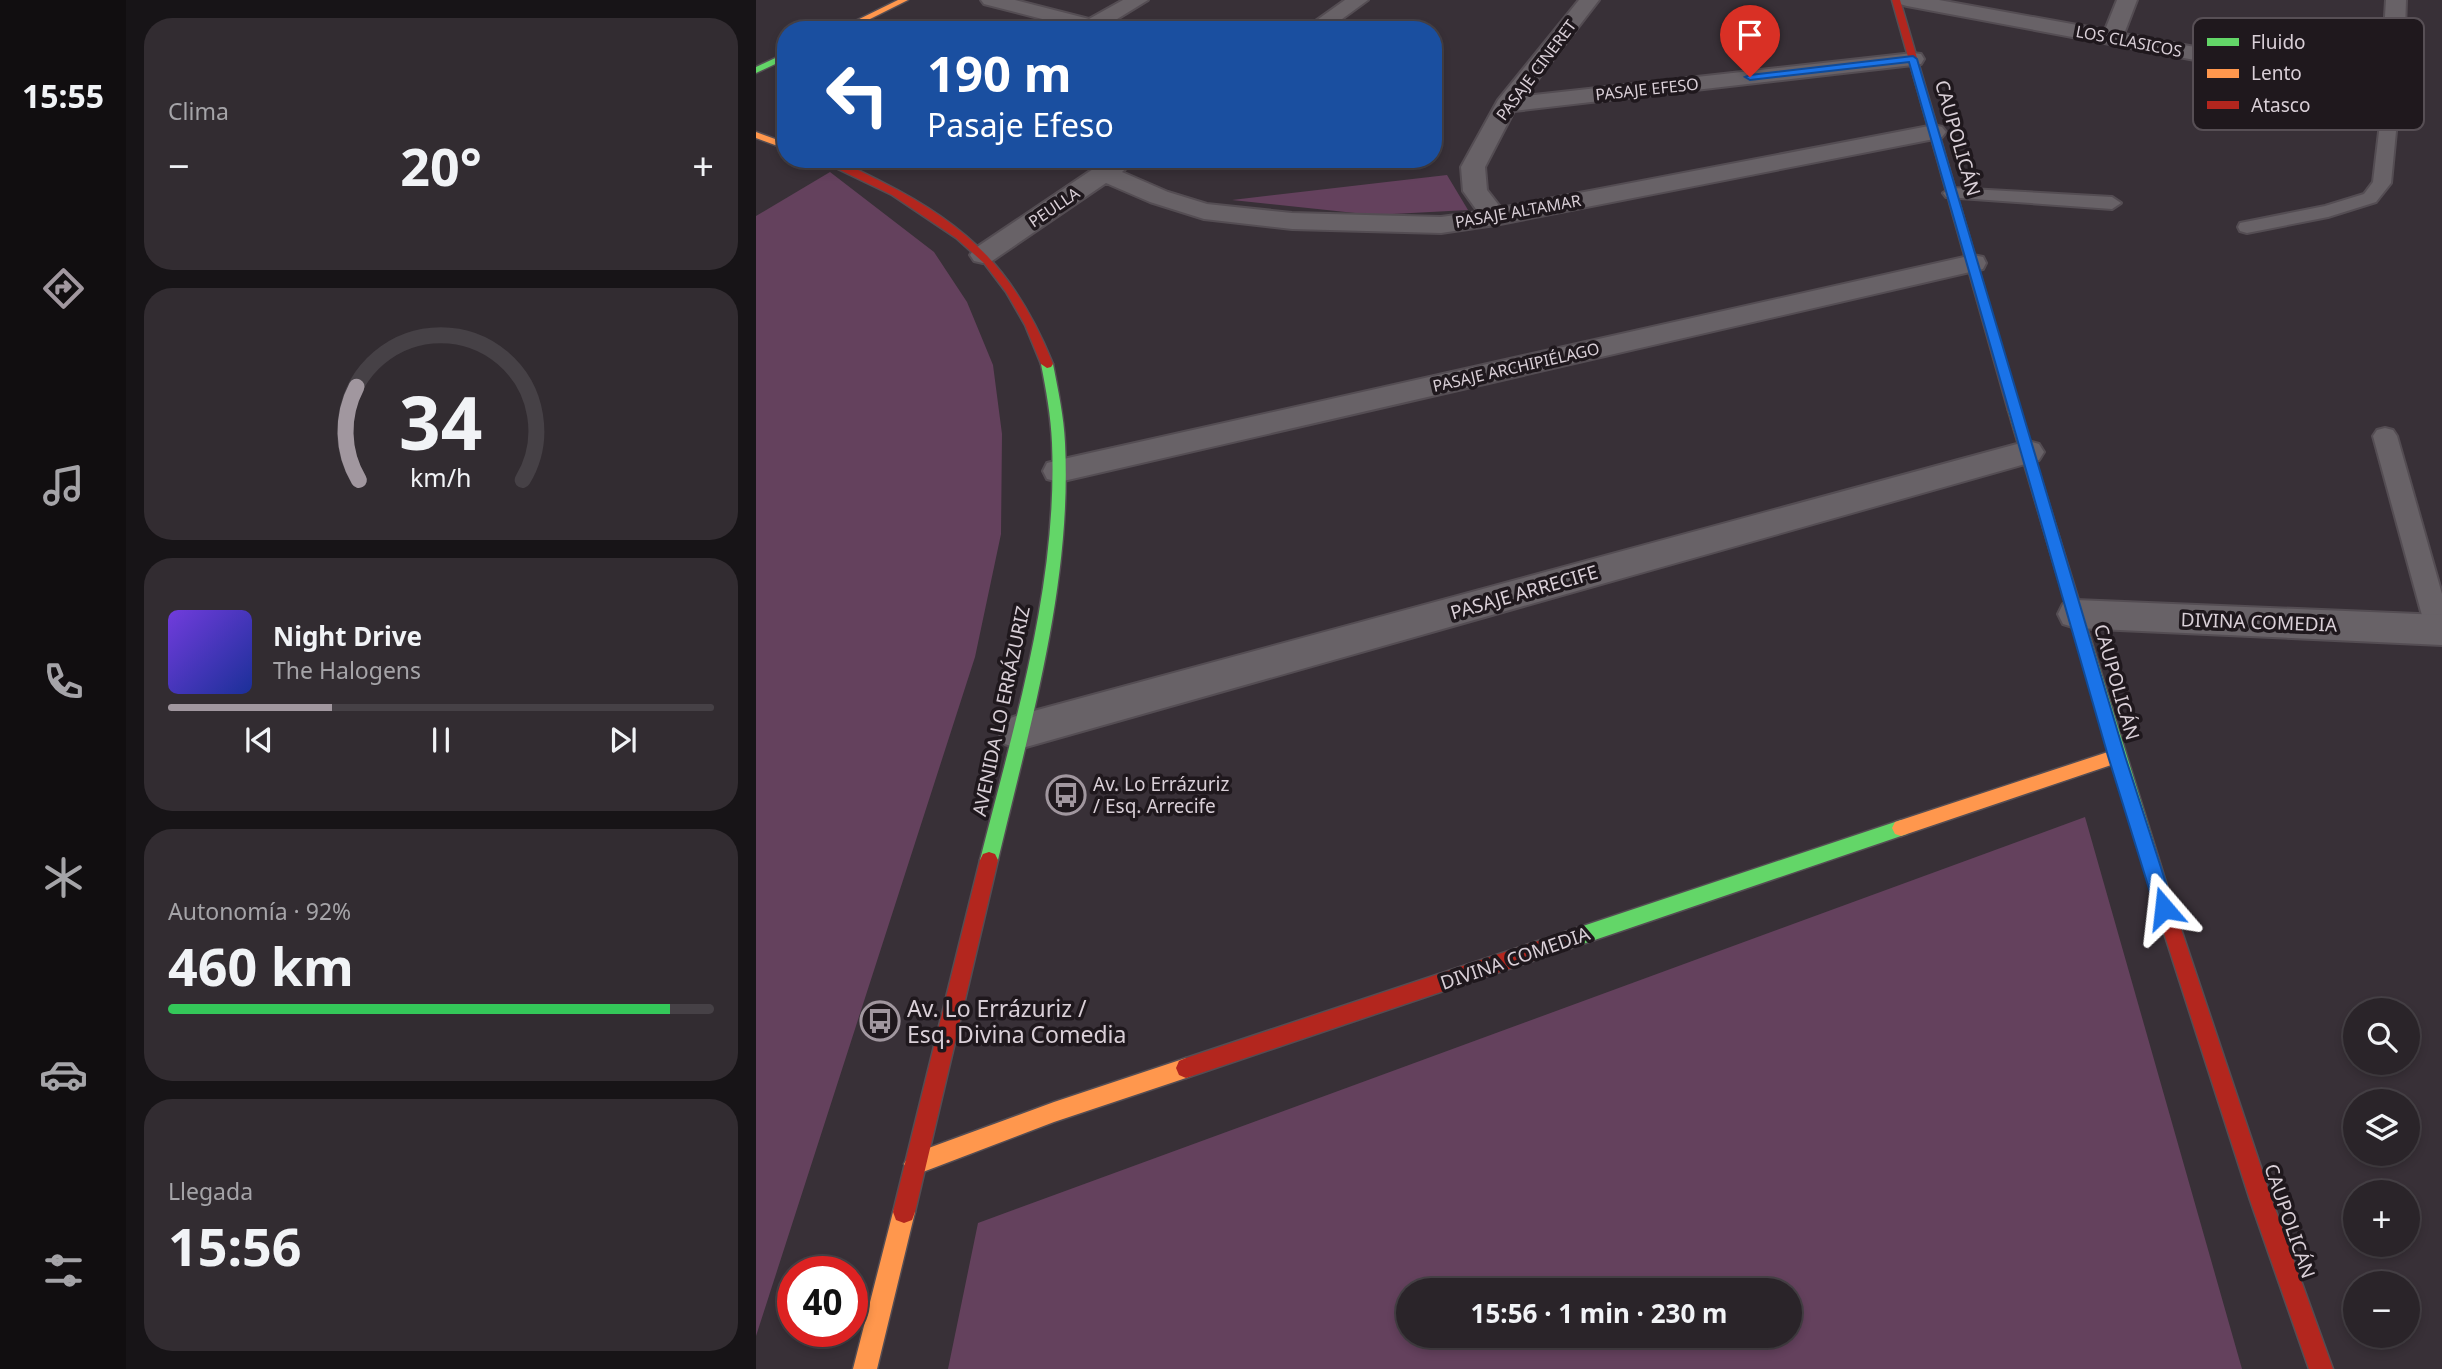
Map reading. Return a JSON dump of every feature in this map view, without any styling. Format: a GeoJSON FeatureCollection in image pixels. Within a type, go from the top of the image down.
{"type":"FeatureCollection","features":[{"type":"Feature","properties":{"kind":"street"},"geometry":{"type":"LineString","coordinates":[[860,21],[904,0]]}},
{"type":"Feature","properties":{"kind":"street"},"geometry":{"type":"LineString","coordinates":[[991,0],[1074,21]]}},
{"type":"Feature","properties":{"kind":"street"},"geometry":{"type":"LineString","coordinates":[[1110,21],[1138,0]]}},
{"type":"Feature","properties":{"kind":"street"},"geometry":{"type":"LineString","coordinates":[[1326,21],[1358,0]]}},
{"type":"Feature","properties":{"kind":"street","name":"PASAJE CINERET"},"geometry":{"type":"LineString","coordinates":[[1495,217],[1475,191],[1473,167],[1506,104],[1589,0]]}},
{"type":"Feature","properties":{"kind":"street","name":"CAUPOLICÁN"},"geometry":{"type":"LineString","coordinates":[[1896,0],[2117,756],[2210,1053],[2321,1369]]}},
{"type":"Feature","properties":{"kind":"street","name":"LOS CLASICOS"},"geometry":{"type":"LineString","coordinates":[[1907,0],[2193,53]]}},
{"type":"Feature","properties":{"kind":"street"},"geometry":{"type":"LineString","coordinates":[[2112,38],[2127,0]]}},
{"type":"Feature","properties":{"kind":"street"},"geometry":{"type":"LineString","coordinates":[[2395,18],[2396,0]]}},
{"type":"Feature","properties":{"kind":"street","name":"PASAJE EFESO"},"geometry":{"type":"LineString","coordinates":[[1506,104],[1913,59]]}},
{"type":"Feature","properties":{"kind":"street"},"geometry":{"type":"LineString","coordinates":[[756,70],[777,60]]}},
{"type":"Feature","properties":{"kind":"street","name":"PASAJE ALTAMAR"},"geometry":{"type":"LineString","coordinates":[[1117,168],[1159,197],[1204,211],[1267,218],[1441,225],[1495,217],[1934,132]]}},
{"type":"Feature","properties":{"kind":"street"},"geometry":{"type":"LineString","coordinates":[[756,135],[777,143]]}},
{"type":"Feature","properties":{"kind":"street","name":"AVENIDA LO ERRÁZURIZ"},"geometry":{"type":"LineString","coordinates":[[842,168],[915,200],[948,223],[983,255],[1030,317],[1043,349],[1058,429],[1059,471],[1057,526],[1049,584],[1019,733],[865,1369]]}},
{"type":"Feature","properties":{"kind":"street","name":"PEULLA"},"geometry":{"type":"LineString","coordinates":[[983,255],[1111,168]]}},
{"type":"Feature","properties":{"kind":"street","name":"PASAJE ARCHIPIÉLAGO"},"geometry":{"type":"LineString","coordinates":[[1059,471],[1973,263]]}},
{"type":"Feature","properties":{"kind":"street","name":"PASAJE ARRECIFE"},"geometry":{"type":"LineString","coordinates":[[1019,733],[2028,452]]}},
{"type":"Feature","properties":{"kind":"street","name":"DIVINA COMEDIA"},"geometry":{"type":"LineString","coordinates":[[2076,614],[2440,630]]}},
{"type":"Feature","properties":{"kind":"street","name":"DIVINA COMEDIA"},"geometry":{"type":"LineString","coordinates":[[915,1164],[1054,1112],[2117,756]]}},
{"type":"Feature","properties":{"kind":"lane"},"geometry":{"type":"LineString","coordinates":[[2247,227],[2328,211],[2370,198],[2382,183],[2388,130]]}},
{"type":"Feature","properties":{"kind":"lane"},"geometry":{"type":"LineString","coordinates":[[1952,193],[2112,203]]}},
{"type":"Feature","properties":{"kind":"lane"},"geometry":{"type":"LineString","coordinates":[[2385,436],[2440,630]]}},
{"type":"Feature","properties":{"kind":"shaded area"},"geometry":{"type":"Polygon","coordinates":[[[830,172],[934,252],[967,302],[993,365],[1002,434],[1001,534],[975,657],[782,1256],[777,1256],[777,1271],[756,1336],[756,216],[830,172]]]}},
{"type":"Feature","properties":{"kind":"shaded area"},"geometry":{"type":"Polygon","coordinates":[[[1447,175],[1468,210],[1374,215],[1232,200],[1447,175]]]}},
{"type":"Feature","properties":{"kind":"shaded area"},"geometry":{"type":"Polygon","coordinates":[[[2085,817],[2242,1369],[948,1369],[978,1223],[2085,817]]]}},
{"type":"Feature","properties":{"kind":"traffic: fast"},"geometry":{"type":"LineString","coordinates":[[756,70],[777,60]]}},
{"type":"Feature","properties":{"kind":"traffic: fast"},"geometry":{"type":"LineString","coordinates":[[989,860],[1025,710],[1054,554],[1059,442],[1047,364]]}},
{"type":"Feature","properties":{"kind":"traffic: fast"},"geometry":{"type":"LineString","coordinates":[[2014,410],[2164,905]]}},
{"type":"Feature","properties":{"kind":"traffic: fast"},"geometry":{"type":"LineString","coordinates":[[1571,939],[1901,828]]}},
{"type":"Feature","properties":{"kind":"traffic: slow"},"geometry":{"type":"LineString","coordinates":[[860,21],[904,0]]}},
{"type":"Feature","properties":{"kind":"traffic: slow"},"geometry":{"type":"LineString","coordinates":[[756,135],[777,143]]}},
{"type":"Feature","properties":{"kind":"traffic: slow"},"geometry":{"type":"LineString","coordinates":[[1901,828],[2117,756]]}},
{"type":"Feature","properties":{"kind":"traffic: slow"},"geometry":{"type":"LineString","coordinates":[[915,1164],[1054,1112],[1186,1068]]}},
{"type":"Feature","properties":{"kind":"traffic: slow"},"geometry":{"type":"LineString","coordinates":[[865,1369],[904,1212]]}},
{"type":"Feature","properties":{"kind":"traffic: jam"},"geometry":{"type":"LineString","coordinates":[[1896,0],[2014,410]]}},
{"type":"Feature","properties":{"kind":"traffic: jam"},"geometry":{"type":"LineString","coordinates":[[842,168],[896,193],[960,235],[987,261],[1011,290],[1031,325],[1047,364]]}},
{"type":"Feature","properties":{"kind":"traffic: jam"},"geometry":{"type":"LineString","coordinates":[[904,1212],[989,860]]}},
{"type":"Feature","properties":{"kind":"traffic: jam"},"geometry":{"type":"LineString","coordinates":[[2164,905],[2261,1200],[2321,1369]]}},
{"type":"Feature","properties":{"kind":"traffic: jam"},"geometry":{"type":"LineString","coordinates":[[1186,1068],[1571,939]]}},
{"type":"Feature","properties":{"kind":"place","name":"Av. Lo Errázuriz / Esq. Arrecife"},"geometry":{"type":"Point","coordinates":[1066,795]}},
{"type":"Feature","properties":{"kind":"place","name":"Av. Lo Errázuriz / Esq. Divina Comedia"},"geometry":{"type":"Point","coordinates":[880,1021]}},
{"type":"Feature","properties":{"kind":"route"},"geometry":{"type":"LineString","coordinates":[[1750,77],[1913,59],[2164,908]]}}]}
